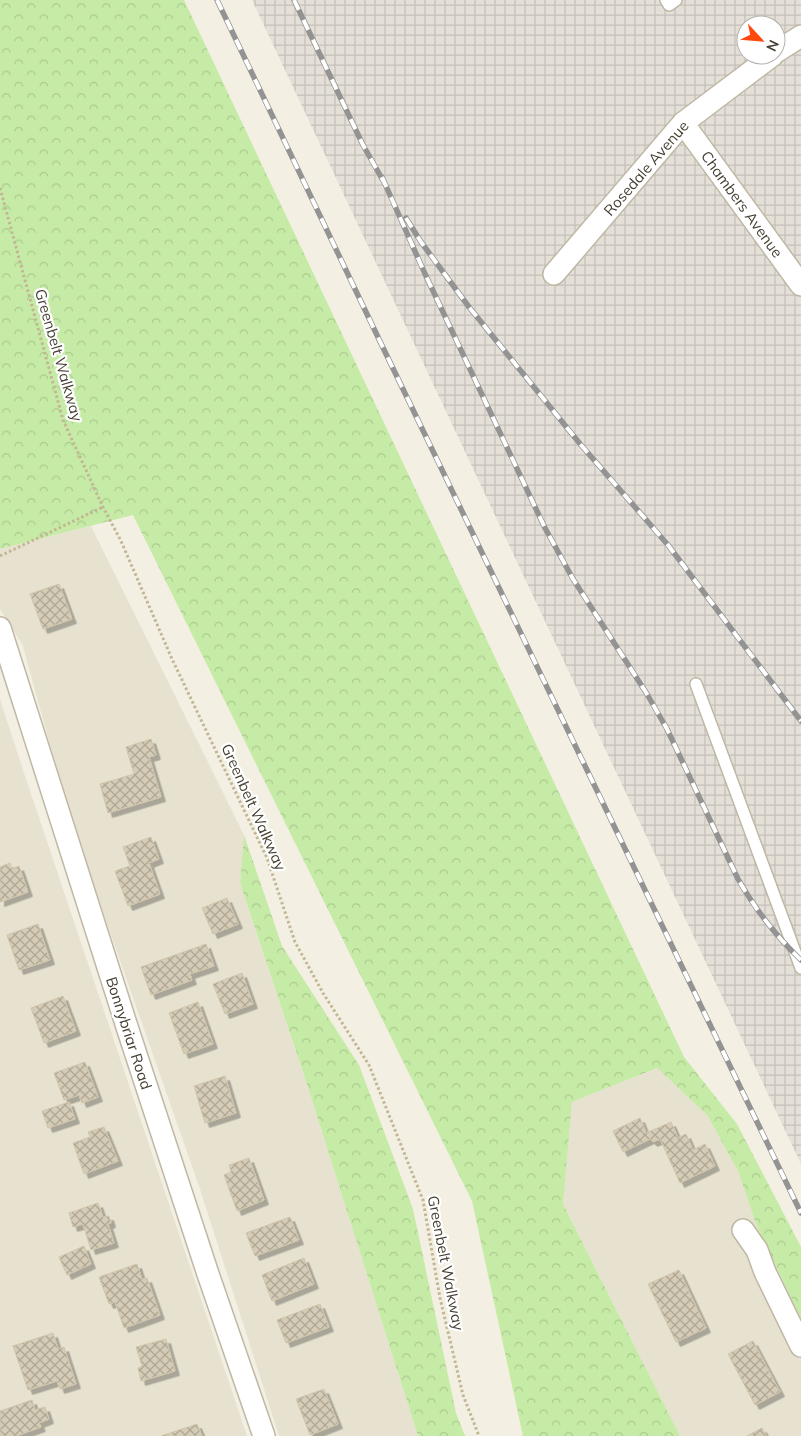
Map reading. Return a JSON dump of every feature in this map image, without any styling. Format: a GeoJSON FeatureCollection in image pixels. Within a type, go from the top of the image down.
{"type":"FeatureCollection","features":[{"type":"Feature","properties":{"kind":"street"},"geometry":{"type":"LineString","coordinates":[[786,46],[801,36]]}},
{"type":"Feature","properties":{"kind":"street","name":"Rosedale Avenue"},"geometry":{"type":"LineString","coordinates":[[554,274],[683,124],[759,65]]}},
{"type":"Feature","properties":{"kind":"street","name":"Chambers Avenue"},"geometry":{"type":"LineString","coordinates":[[683,124],[801,285]]}},
{"type":"Feature","properties":{"kind":"street","name":"Bonnybriar Road"},"geometry":{"type":"LineString","coordinates":[[0,628],[128,1030],[208,1274],[264,1436]]}},
{"type":"Feature","properties":{"kind":"street"},"geometry":{"type":"LineString","coordinates":[[743,1230],[757,1250],[765,1272],[801,1346]]}},
{"type":"Feature","properties":{"kind":"lane"},"geometry":{"type":"LineString","coordinates":[[666,0],[669,5],[676,0]]}},
{"type":"Feature","properties":{"kind":"lane"},"geometry":{"type":"LineString","coordinates":[[696,684],[801,968]]}},
{"type":"Feature","properties":{"kind":"path","name":"Greenbelt Walkway"},"geometry":{"type":"LineString","coordinates":[[0,188],[63,420],[103,507],[121,541],[172,659],[267,858],[295,942],[323,993],[369,1065],[423,1200],[440,1298],[463,1395],[479,1436]]}},
{"type":"Feature","properties":{"kind":"path"},"geometry":{"type":"LineString","coordinates":[[0,556],[103,507]]}},
{"type":"Feature","properties":{"kind":"shaded area"},"geometry":{"type":"Polygon","coordinates":[[[252,0],[801,0],[801,1164],[252,0]]]}},
{"type":"Feature","properties":{"kind":"shaded area"},"geometry":{"type":"Polygon","coordinates":[[[91,526],[244,835],[240,883],[304,1075],[418,1436],[279,1436],[200,1189],[69,815],[23,646],[0,609],[0,549],[91,526]]]}},
{"type":"Feature","properties":{"kind":"shaded area"},"geometry":{"type":"Polygon","coordinates":[[[0,699],[22,767],[247,1436],[0,1436],[0,699]]]}},
{"type":"Feature","properties":{"kind":"shaded area"},"geometry":{"type":"Polygon","coordinates":[[[657,1068],[707,1115],[738,1171],[756,1224],[801,1319],[801,1436],[680,1436],[563,1204],[572,1102],[657,1068]]]}},
{"type":"Feature","properties":{"kind":"green space"},"geometry":{"type":"Polygon","coordinates":[[[0,0],[184,0],[684,1057],[737,1124],[801,1247],[801,1319],[756,1224],[738,1171],[707,1115],[657,1068],[572,1102],[563,1204],[680,1436],[523,1436],[472,1201],[133,515],[0,549],[0,0]]]}},
{"type":"Feature","properties":{"kind":"green space"},"geometry":{"type":"Polygon","coordinates":[[[244,835],[282,946],[359,1065],[413,1209],[456,1413],[465,1436],[418,1436],[304,1075],[240,883],[244,835]]]}},
{"type":"Feature","properties":{"kind":"building"},"geometry":{"type":"Polygon","coordinates":[[[59,584],[72,619],[43,629],[30,594],[59,584]]]}},
{"type":"Feature","properties":{"kind":"building"},"geometry":{"type":"Polygon","coordinates":[[[151,739],[156,755],[149,757],[161,797],[108,813],[100,784],[134,774],[126,747],[151,739]]]}},
{"type":"Feature","properties":{"kind":"building"},"geometry":{"type":"Polygon","coordinates":[[[151,837],[159,859],[149,863],[160,894],[128,906],[115,871],[130,866],[123,847],[151,837]]]}},
{"type":"Feature","properties":{"kind":"building"},"geometry":{"type":"Polygon","coordinates":[[[10,863],[12,869],[19,866],[28,892],[0,902],[0,867],[10,863]]]}},
{"type":"Feature","properties":{"kind":"building"},"geometry":{"type":"Polygon","coordinates":[[[227,898],[238,924],[213,934],[202,908],[227,898]]]}},
{"type":"Feature","properties":{"kind":"building"},"geometry":{"type":"Polygon","coordinates":[[[38,924],[50,960],[19,970],[7,935],[38,924]]]}},
{"type":"Feature","properties":{"kind":"building"},"geometry":{"type":"Polygon","coordinates":[[[206,944],[214,966],[190,974],[192,980],[151,995],[141,967],[206,944]]]}},
{"type":"Feature","properties":{"kind":"building"},"geometry":{"type":"Polygon","coordinates":[[[242,973],[253,1004],[225,1014],[213,984],[242,973]]]}},
{"type":"Feature","properties":{"kind":"building"},"geometry":{"type":"Polygon","coordinates":[[[63,996],[76,1031],[44,1043],[31,1008],[63,996]]]}},
{"type":"Feature","properties":{"kind":"building"},"geometry":{"type":"Polygon","coordinates":[[[198,1002],[213,1044],[184,1054],[169,1013],[198,1002]]]}},
{"type":"Feature","properties":{"kind":"building"},"geometry":{"type":"Polygon","coordinates":[[[85,1062],[98,1097],[82,1103],[79,1095],[64,1100],[54,1073],[85,1062]]]}},
{"type":"Feature","properties":{"kind":"building"},"geometry":{"type":"Polygon","coordinates":[[[225,1076],[236,1113],[205,1123],[194,1086],[225,1076]]]}},
{"type":"Feature","properties":{"kind":"building"},"geometry":{"type":"Polygon","coordinates":[[[69,1102],[75,1119],[48,1128],[42,1111],[69,1102]]]}},
{"type":"Feature","properties":{"kind":"building"},"geometry":{"type":"Polygon","coordinates":[[[640,1118],[646,1133],[671,1122],[678,1138],[686,1134],[693,1150],[705,1144],[715,1166],[680,1183],[660,1139],[653,1142],[650,1139],[623,1152],[613,1131],[640,1118]]]}},
{"type":"Feature","properties":{"kind":"building"},"geometry":{"type":"Polygon","coordinates":[[[104,1127],[118,1161],[84,1174],[73,1143],[90,1137],[88,1132],[104,1127]]]}},
{"type":"Feature","properties":{"kind":"building"},"geometry":{"type":"Polygon","coordinates":[[[249,1158],[264,1200],[237,1211],[224,1175],[231,1172],[229,1165],[249,1158]]]}},
{"type":"Feature","properties":{"kind":"building"},"geometry":{"type":"Polygon","coordinates":[[[98,1203],[103,1217],[109,1216],[111,1223],[108,1224],[114,1243],[91,1250],[83,1224],[73,1227],[69,1213],[98,1203]]]}},
{"type":"Feature","properties":{"kind":"building"},"geometry":{"type":"Polygon","coordinates":[[[290,1217],[299,1240],[255,1256],[246,1233],[290,1217]]]}},
{"type":"Feature","properties":{"kind":"building"},"geometry":{"type":"Polygon","coordinates":[[[84,1246],[91,1264],[67,1275],[59,1257],[84,1246]]]}},
{"type":"Feature","properties":{"kind":"building"},"geometry":{"type":"Polygon","coordinates":[[[304,1258],[314,1284],[272,1301],[262,1275],[304,1258]]]}},
{"type":"Feature","properties":{"kind":"building"},"geometry":{"type":"Polygon","coordinates":[[[137,1264],[142,1279],[147,1278],[160,1315],[124,1328],[115,1302],[109,1304],[99,1277],[137,1264]]]}},
{"type":"Feature","properties":{"kind":"building"},"geometry":{"type":"Polygon","coordinates":[[[679,1270],[706,1328],[676,1342],[648,1284],[679,1270]]]}},
{"type":"Feature","properties":{"kind":"building"},"geometry":{"type":"Polygon","coordinates":[[[320,1304],[329,1327],[286,1343],[277,1320],[320,1304]]]}},
{"type":"Feature","properties":{"kind":"building"},"geometry":{"type":"Polygon","coordinates":[[[53,1333],[58,1349],[64,1347],[76,1384],[60,1389],[57,1381],[28,1390],[13,1346],[53,1333]]]}},
{"type":"Feature","properties":{"kind":"building"},"geometry":{"type":"Polygon","coordinates":[[[166,1339],[175,1371],[141,1381],[138,1368],[142,1366],[136,1347],[166,1339]]]}},
{"type":"Feature","properties":{"kind":"building"},"geometry":{"type":"Polygon","coordinates":[[[753,1341],[780,1392],[755,1405],[728,1354],[753,1341]]]}},
{"type":"Feature","properties":{"kind":"building"},"geometry":{"type":"Polygon","coordinates":[[[324,1389],[338,1424],[310,1435],[296,1399],[324,1389]]]}},
{"type":"Feature","properties":{"kind":"building"},"geometry":{"type":"Polygon","coordinates":[[[32,1400],[35,1410],[45,1407],[49,1419],[39,1423],[41,1427],[16,1436],[0,1436],[0,1411],[32,1400]]]}},
{"type":"Feature","properties":{"kind":"building"},"geometry":{"type":"Polygon","coordinates":[[[197,1424],[202,1436],[161,1436],[197,1424]]]}},
{"type":"Feature","properties":{"kind":"building"},"geometry":{"type":"Polygon","coordinates":[[[762,1428],[766,1436],[747,1436],[762,1428]]]}},
{"type":"Feature","properties":{"kind":"railway"},"geometry":{"type":"LineString","coordinates":[[217,0],[801,1213]]}},
{"type":"Feature","properties":{"kind":"railway"},"geometry":{"type":"LineString","coordinates":[[294,0],[363,145],[385,184]]}},
{"type":"Feature","properties":{"kind":"railway"},"geometry":{"type":"LineString","coordinates":[[382,177],[426,276],[545,528],[573,579],[647,694],[667,729],[738,879],[775,932],[801,960]]}},
{"type":"Feature","properties":{"kind":"railway"},"geometry":{"type":"LineString","coordinates":[[406,218],[421,242],[469,307],[581,445],[668,545],[801,721]]}}]}
